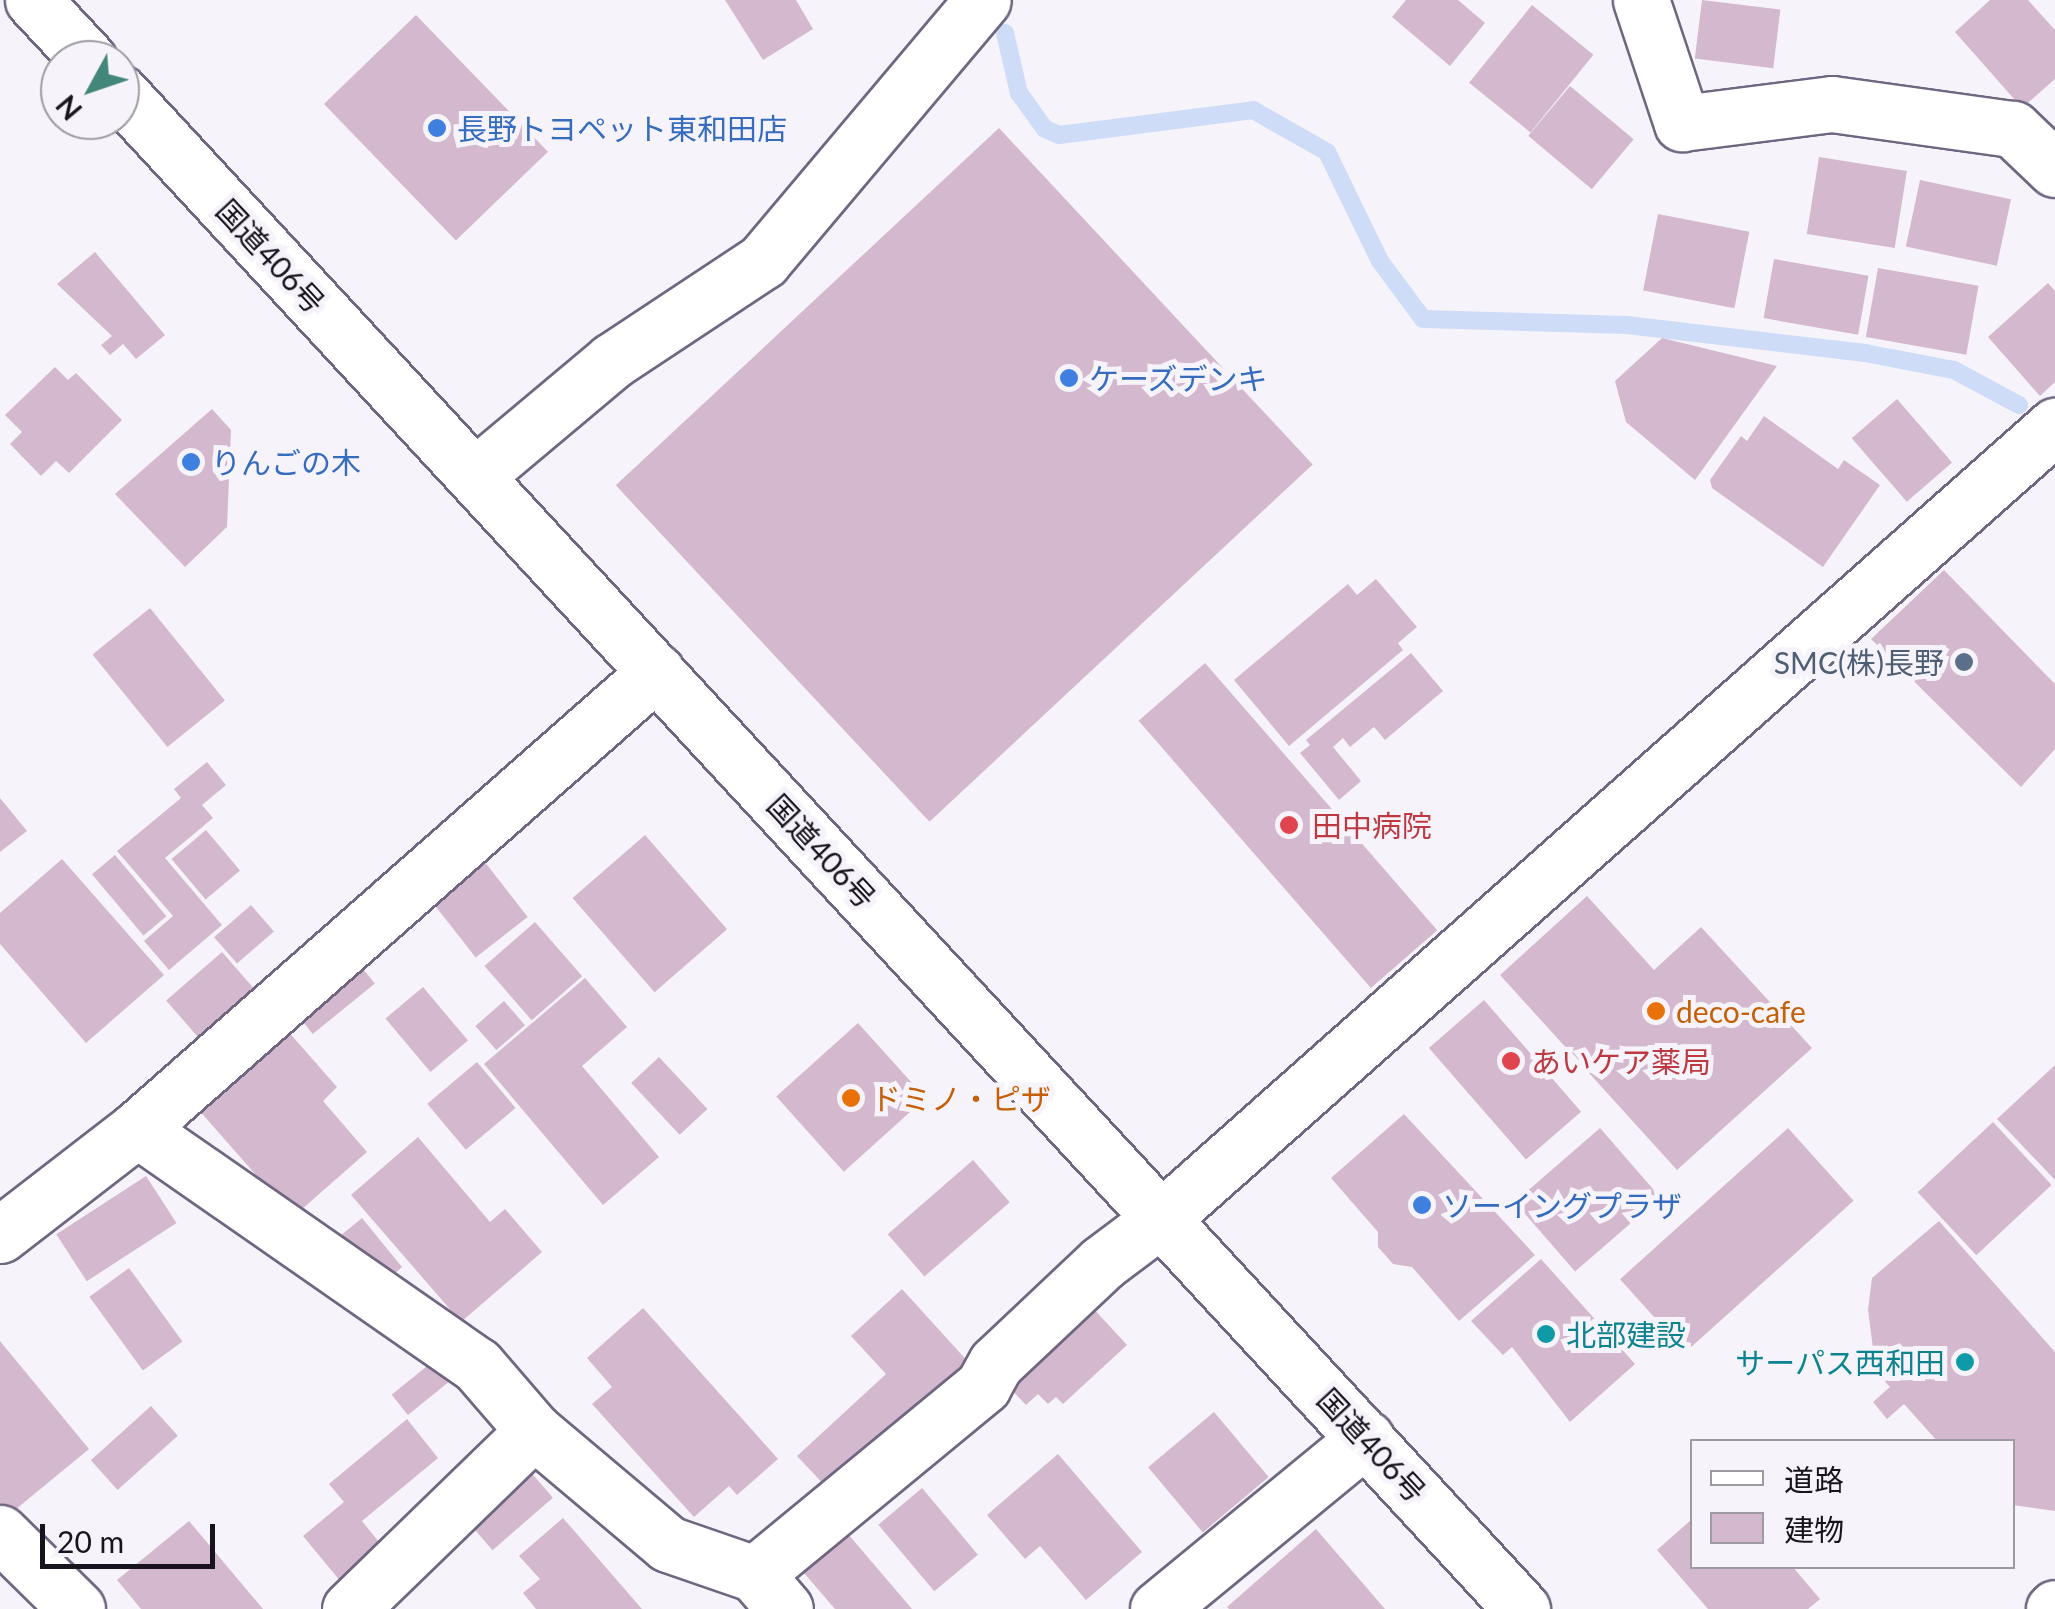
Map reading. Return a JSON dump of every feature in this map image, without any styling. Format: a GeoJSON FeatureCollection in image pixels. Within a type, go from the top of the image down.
{"type":"FeatureCollection","features":[{"type":"Feature","properties":{"kind":"main road"},"geometry":{"type":"LineString","coordinates":[[33,0],[70,40]]}},
{"type":"Feature","properties":{"kind":"main road"},"geometry":{"type":"LineString","coordinates":[[475,476],[612,360],[764,261],[983,0]]}},
{"type":"Feature","properties":{"kind":"main road"},"geometry":{"type":"LineString","coordinates":[[1642,0],[1682,123],[1832,104],[2013,130],[2055,168]]}},
{"type":"Feature","properties":{"kind":"main road","name":"国道406号"},"geometry":{"type":"LineString","coordinates":[[140,115],[1522,1609]]}},
{"type":"Feature","properties":{"kind":"main road"},"geometry":{"type":"LineString","coordinates":[[137,1129],[477,1365],[534,1432],[668,1544],[770,1592],[983,1386],[996,1363],[1102,1263],[1162,1218],[2055,426]]}},
{"type":"Feature","properties":{"kind":"main road"},"geometry":{"type":"LineString","coordinates":[[0,1234],[137,1129],[656,672]]}},
{"type":"Feature","properties":{"kind":"main road"},"geometry":{"type":"LineString","coordinates":[[350,1609],[534,1432]]}},
{"type":"Feature","properties":{"kind":"main road"},"geometry":{"type":"LineString","coordinates":[[1158,1609],[1366,1438]]}},
{"type":"Feature","properties":{"kind":"main road"},"geometry":{"type":"LineString","coordinates":[[0,1533],[77,1609]]}},
{"type":"Feature","properties":{"kind":"building"},"geometry":{"type":"Polygon","coordinates":[[[725,0],[796,0],[813,29],[763,60],[725,0]]]}},
{"type":"Feature","properties":{"kind":"building"},"geometry":{"type":"Polygon","coordinates":[[[1406,0],[1458,0],[1485,23],[1450,66],[1392,17],[1406,0]]]}},
{"type":"Feature","properties":{"kind":"building"},"geometry":{"type":"Polygon","coordinates":[[[1702,0],[1780,10],[1773,68],[1695,59],[1702,0]]]}},
{"type":"Feature","properties":{"kind":"building"},"geometry":{"type":"Polygon","coordinates":[[[1990,0],[2028,0],[2055,30],[2055,79],[2022,108],[1955,32],[1990,0]]]}},
{"type":"Feature","properties":{"kind":"building"},"geometry":{"type":"Polygon","coordinates":[[[1532,5],[1593,55],[1530,132],[1469,83],[1532,5]]]}},
{"type":"Feature","properties":{"kind":"building","name":"長野トヨペット東和田店"},"geometry":{"type":"Polygon","coordinates":[[[416,15],[548,152],[456,241],[324,104],[416,15]]]}},
{"type":"Feature","properties":{"kind":"building"},"geometry":{"type":"Polygon","coordinates":[[[1570,86],[1634,139],[1592,189],[1528,136],[1570,86]]]}},
{"type":"Feature","properties":{"kind":"building"},"geometry":{"type":"Polygon","coordinates":[[[999,128],[1313,464],[929,822],[616,485],[999,128]]]}},
{"type":"Feature","properties":{"kind":"building"},"geometry":{"type":"Polygon","coordinates":[[[1819,157],[1907,171],[1895,248],[1807,234],[1819,157]]]}},
{"type":"Feature","properties":{"kind":"building"},"geometry":{"type":"Polygon","coordinates":[[[1920,180],[2011,199],[1997,266],[1906,247],[1920,180]]]}},
{"type":"Feature","properties":{"kind":"building"},"geometry":{"type":"Polygon","coordinates":[[[1658,214],[1749,232],[1734,308],[1643,291],[1658,214]]]}},
{"type":"Feature","properties":{"kind":"building"},"geometry":{"type":"Polygon","coordinates":[[[95,252],[165,335],[136,359],[123,344],[110,355],[101,345],[112,336],[57,284],[95,252]]]}},
{"type":"Feature","properties":{"kind":"building"},"geometry":{"type":"Polygon","coordinates":[[[1774,259],[1869,276],[1858,335],[1764,318],[1774,259]]]}},
{"type":"Feature","properties":{"kind":"building"},"geometry":{"type":"Polygon","coordinates":[[[1878,268],[1978,286],[1966,355],[1866,337],[1878,268]]]}},
{"type":"Feature","properties":{"kind":"building"},"geometry":{"type":"Polygon","coordinates":[[[2048,283],[2055,291],[2055,382],[2040,396],[1988,337],[2048,283]]]}},
{"type":"Feature","properties":{"kind":"building"},"geometry":{"type":"Polygon","coordinates":[[[1662,338],[1777,366],[1695,480],[1626,422],[1615,381],[1662,338]]]}},
{"type":"Feature","properties":{"kind":"building"},"geometry":{"type":"Polygon","coordinates":[[[55,367],[68,380],[76,373],[122,420],[69,473],[56,461],[41,476],[10,444],[22,432],[5,415],[55,367]]]}},
{"type":"Feature","properties":{"kind":"building"},"geometry":{"type":"Polygon","coordinates":[[[1897,399],[1952,462],[1907,502],[1852,438],[1897,399]]]}},
{"type":"Feature","properties":{"kind":"building","name":"りんごの木"},"geometry":{"type":"Polygon","coordinates":[[[212,409],[231,430],[227,527],[185,567],[115,494],[212,409]]]}},
{"type":"Feature","properties":{"kind":"building"},"geometry":{"type":"Polygon","coordinates":[[[1764,416],[1838,469],[1844,460],[1880,485],[1823,567],[1712,488],[1710,480],[1741,436],[1747,441],[1764,416]]]}},
{"type":"Feature","properties":{"kind":"building","name":"SMC(株)長野"},"geometry":{"type":"Polygon","coordinates":[[[1944,570],[2055,684],[2055,749],[2021,787],[1871,639],[1944,570]]]}},
{"type":"Feature","properties":{"kind":"building"},"geometry":{"type":"Polygon","coordinates":[[[1376,579],[1417,627],[1398,643],[1403,650],[1289,746],[1234,680],[1348,584],[1357,595],[1376,579]]]}},
{"type":"Feature","properties":{"kind":"building"},"geometry":{"type":"Polygon","coordinates":[[[150,608],[225,700],[167,747],[92,655],[150,608]]]}},
{"type":"Feature","properties":{"kind":"building"},"geometry":{"type":"Polygon","coordinates":[[[1411,653],[1443,691],[1385,740],[1374,727],[1350,747],[1343,738],[1333,747],[1361,781],[1339,800],[1300,753],[1310,745],[1306,740],[1411,653]]]}},
{"type":"Feature","properties":{"kind":"building","name":"田中病院"},"geometry":{"type":"Polygon","coordinates":[[[1205,663],[1437,930],[1371,988],[1139,721],[1205,663]]]}},
{"type":"Feature","properties":{"kind":"building"},"geometry":{"type":"Polygon","coordinates":[[[207,762],[226,785],[202,805],[213,818],[165,858],[222,925],[169,970],[144,941],[173,916],[117,851],[181,798],[174,789],[207,762]]]}},
{"type":"Feature","properties":{"kind":"building"},"geometry":{"type":"Polygon","coordinates":[[[0,798],[27,831],[0,852],[0,798]]]}},
{"type":"Feature","properties":{"kind":"building"},"geometry":{"type":"Polygon","coordinates":[[[206,830],[240,871],[206,900],[172,859],[206,830]]]}},
{"type":"Feature","properties":{"kind":"building"},"geometry":{"type":"Polygon","coordinates":[[[645,835],[727,929],[655,992],[573,898],[645,835]]]}},
{"type":"Feature","properties":{"kind":"building"},"geometry":{"type":"Polygon","coordinates":[[[115,855],[166,916],[143,936],[92,874],[115,855]]]}},
{"type":"Feature","properties":{"kind":"building"},"geometry":{"type":"Polygon","coordinates":[[[62,859],[164,975],[86,1043],[0,944],[0,913],[62,859]]]}},
{"type":"Feature","properties":{"kind":"building"},"geometry":{"type":"Polygon","coordinates":[[[484,861],[528,917],[476,958],[432,902],[484,861]]]}},
{"type":"Feature","properties":{"kind":"building","name":"deco-cafe"},"geometry":{"type":"Polygon","coordinates":[[[1587,896],[1654,970],[1701,927],[1812,1048],[1677,1170],[1500,975],[1587,896]]]}},
{"type":"Feature","properties":{"kind":"building"},"geometry":{"type":"Polygon","coordinates":[[[251,905],[274,931],[237,964],[214,937],[251,905]]]}},
{"type":"Feature","properties":{"kind":"building"},"geometry":{"type":"Polygon","coordinates":[[[535,922],[582,976],[532,1020],[484,966],[535,922]]]}},
{"type":"Feature","properties":{"kind":"building"},"geometry":{"type":"Polygon","coordinates":[[[222,952],[258,994],[202,1042],[166,1001],[222,952]]]}},
{"type":"Feature","properties":{"kind":"building"},"geometry":{"type":"Polygon","coordinates":[[[351,954],[375,984],[313,1034],[289,1004],[351,954]]]}},
{"type":"Feature","properties":{"kind":"building"},"geometry":{"type":"Polygon","coordinates":[[[585,978],[627,1027],[582,1066],[659,1157],[603,1205],[484,1064],[585,978]]]}},
{"type":"Feature","properties":{"kind":"building"},"geometry":{"type":"Polygon","coordinates":[[[423,987],[468,1041],[430,1072],[385,1018],[423,987]]]}},
{"type":"Feature","properties":{"kind":"building"},"geometry":{"type":"Polygon","coordinates":[[[1484,1000],[1581,1112],[1526,1160],[1429,1048],[1484,1000]]]}},
{"type":"Feature","properties":{"kind":"building"},"geometry":{"type":"Polygon","coordinates":[[[504,1001],[525,1025],[496,1050],[475,1026],[504,1001]]]}},
{"type":"Feature","properties":{"kind":"building"},"geometry":{"type":"Polygon","coordinates":[[[279,1021],[337,1087],[323,1101],[367,1152],[293,1217],[190,1100],[279,1021]]]}},
{"type":"Feature","properties":{"kind":"building","name":"ドミノ・ピザ"},"geometry":{"type":"Polygon","coordinates":[[[858,1023],[926,1098],[844,1172],[776,1097],[858,1023]]]}},
{"type":"Feature","properties":{"kind":"building"},"geometry":{"type":"Polygon","coordinates":[[[659,1057],[707,1109],[680,1135],[631,1083],[659,1057]]]}},
{"type":"Feature","properties":{"kind":"building"},"geometry":{"type":"Polygon","coordinates":[[[477,1062],[516,1108],[466,1150],[427,1104],[477,1062]]]}},
{"type":"Feature","properties":{"kind":"building"},"geometry":{"type":"Polygon","coordinates":[[[2055,1065],[2055,1180],[1997,1119],[2055,1065]]]}},
{"type":"Feature","properties":{"kind":"building","name":"ソーイングプラザ"},"geometry":{"type":"Polygon","coordinates":[[[1404,1114],[1535,1255],[1459,1321],[1412,1267],[1393,1264],[1378,1247],[1378,1232],[1331,1178],[1404,1114]]]}},
{"type":"Feature","properties":{"kind":"building"},"geometry":{"type":"Polygon","coordinates":[[[1993,1122],[2052,1185],[1976,1255],[1918,1192],[1993,1122]]]}},
{"type":"Feature","properties":{"kind":"building"},"geometry":{"type":"Polygon","coordinates":[[[1600,1128],[1660,1197],[1575,1272],[1515,1202],[1600,1128]]]}},
{"type":"Feature","properties":{"kind":"building"},"geometry":{"type":"Polygon","coordinates":[[[1788,1128],[1854,1201],[1686,1352],[1620,1279],[1788,1128]]]}},
{"type":"Feature","properties":{"kind":"building"},"geometry":{"type":"Polygon","coordinates":[[[418,1137],[490,1222],[505,1209],[542,1252],[461,1322],[351,1195],[418,1137]]]}},
{"type":"Feature","properties":{"kind":"building"},"geometry":{"type":"Polygon","coordinates":[[[973,1160],[1010,1202],[924,1276],[888,1234],[973,1160]]]}},
{"type":"Feature","properties":{"kind":"building"},"geometry":{"type":"Polygon","coordinates":[[[146,1176],[176,1223],[87,1281],[56,1234],[146,1176]]]}},
{"type":"Feature","properties":{"kind":"building"},"geometry":{"type":"Polygon","coordinates":[[[362,1218],[402,1267],[388,1280],[334,1241],[362,1218]]]}},
{"type":"Feature","properties":{"kind":"building","name":"サーパス西和田"},"geometry":{"type":"Polygon","coordinates":[[[1939,1221],[2055,1352],[2055,1511],[2015,1505],[2015,1439],[1935,1439],[1904,1404],[1887,1419],[1873,1402],[1890,1387],[1876,1372],[1868,1310],[1872,1278],[1939,1221]]]}},
{"type":"Feature","properties":{"kind":"building","name":"北部建設"},"geometry":{"type":"Polygon","coordinates":[[[1541,1259],[1635,1364],[1570,1422],[1512,1347],[1503,1355],[1471,1321],[1541,1259]]]}},
{"type":"Feature","properties":{"kind":"building"},"geometry":{"type":"Polygon","coordinates":[[[129,1268],[182,1342],[143,1370],[89,1297],[129,1268]]]}},
{"type":"Feature","properties":{"kind":"building"},"geometry":{"type":"Polygon","coordinates":[[[902,1289],[971,1365],[832,1493],[797,1456],[886,1374],[851,1336],[902,1289]]]}},
{"type":"Feature","properties":{"kind":"building"},"geometry":{"type":"Polygon","coordinates":[[[1091,1306],[1127,1345],[1063,1404],[1056,1397],[1048,1404],[1038,1394],[1026,1405],[1006,1384],[1091,1306]]]}},
{"type":"Feature","properties":{"kind":"building"},"geometry":{"type":"Polygon","coordinates":[[[643,1308],[778,1459],[737,1495],[729,1486],[694,1517],[592,1404],[612,1387],[587,1358],[643,1308]]]}},
{"type":"Feature","properties":{"kind":"building"},"geometry":{"type":"Polygon","coordinates":[[[0,1341],[89,1449],[4,1519],[0,1515],[0,1341]]]}},
{"type":"Feature","properties":{"kind":"building"},"geometry":{"type":"Polygon","coordinates":[[[432,1362],[448,1382],[408,1415],[392,1395],[432,1362]]]}},
{"type":"Feature","properties":{"kind":"building"},"geometry":{"type":"Polygon","coordinates":[[[151,1406],[178,1436],[118,1490],[91,1460],[151,1406]]]}},
{"type":"Feature","properties":{"kind":"building"},"geometry":{"type":"Polygon","coordinates":[[[1214,1412],[1269,1477],[1203,1532],[1148,1467],[1214,1412]]]}},
{"type":"Feature","properties":{"kind":"building"},"geometry":{"type":"Polygon","coordinates":[[[407,1419],[438,1458],[362,1521],[383,1547],[341,1582],[303,1536],[344,1502],[329,1484],[407,1419]]]}},
{"type":"Feature","properties":{"kind":"building"},"geometry":{"type":"Polygon","coordinates":[[[1058,1454],[1142,1552],[1086,1600],[1040,1546],[1025,1559],[987,1515],[1058,1454]]]}},
{"type":"Feature","properties":{"kind":"building"},"geometry":{"type":"Polygon","coordinates":[[[528,1469],[553,1498],[493,1550],[468,1521],[528,1469]]]}},
{"type":"Feature","properties":{"kind":"building"},"geometry":{"type":"Polygon","coordinates":[[[922,1488],[978,1555],[934,1591],[878,1525],[922,1488]]]}},
{"type":"Feature","properties":{"kind":"building"},"geometry":{"type":"Polygon","coordinates":[[[563,1518],[642,1609],[536,1609],[523,1593],[540,1579],[519,1556],[563,1518]]]}},
{"type":"Feature","properties":{"kind":"building"},"geometry":{"type":"Polygon","coordinates":[[[189,1521],[263,1609],[141,1609],[117,1580],[189,1521]]]}},
{"type":"Feature","properties":{"kind":"building"},"geometry":{"type":"Polygon","coordinates":[[[1690,1521],[1690,1569],[1795,1569],[1820,1599],[1808,1609],[1708,1609],[1657,1550],[1690,1521]]]}},
{"type":"Feature","properties":{"kind":"building"},"geometry":{"type":"Polygon","coordinates":[[[1316,1529],[1385,1609],[1227,1607],[1316,1529]]]}},
{"type":"Feature","properties":{"kind":"building"},"geometry":{"type":"Polygon","coordinates":[[[848,1534],[912,1609],[835,1609],[804,1573],[848,1534]]]}},
{"type":"Feature","properties":{"kind":"waterway"},"geometry":{"type":"LineString","coordinates":[[1005,33],[1019,93],[1045,129],[1059,135],[1253,110],[1327,152],[1380,261],[1423,319],[1627,325],[1865,353],[1954,370],[2019,405]]}},
{"type":"Feature","properties":{"kind":"place","name":"長野トヨペット東和田店"},"geometry":{"type":"Point","coordinates":[437,128]}},
{"type":"Feature","properties":{"kind":"place","name":"ケーズデンキ"},"geometry":{"type":"Point","coordinates":[1069,378]}},
{"type":"Feature","properties":{"kind":"place","name":"りんごの木"},"geometry":{"type":"Point","coordinates":[191,462]}},
{"type":"Feature","properties":{"kind":"place","name":"SMC(株)長野"},"geometry":{"type":"Point","coordinates":[1964,662]}},
{"type":"Feature","properties":{"kind":"place","name":"田中病院"},"geometry":{"type":"Point","coordinates":[1289,825]}},
{"type":"Feature","properties":{"kind":"place","name":"deco-cafe"},"geometry":{"type":"Point","coordinates":[1656,1011]}},
{"type":"Feature","properties":{"kind":"place","name":"あいケア薬局"},"geometry":{"type":"Point","coordinates":[1511,1061]}},
{"type":"Feature","properties":{"kind":"place","name":"ドミノ・ピザ"},"geometry":{"type":"Point","coordinates":[851,1098]}},
{"type":"Feature","properties":{"kind":"place","name":"ソーイングプラザ"},"geometry":{"type":"Point","coordinates":[1422,1205]}},
{"type":"Feature","properties":{"kind":"place","name":"北部建設"},"geometry":{"type":"Point","coordinates":[1546,1334]}},
{"type":"Feature","properties":{"kind":"place","name":"サーパス西和田"},"geometry":{"type":"Point","coordinates":[1965,1362]}}]}
